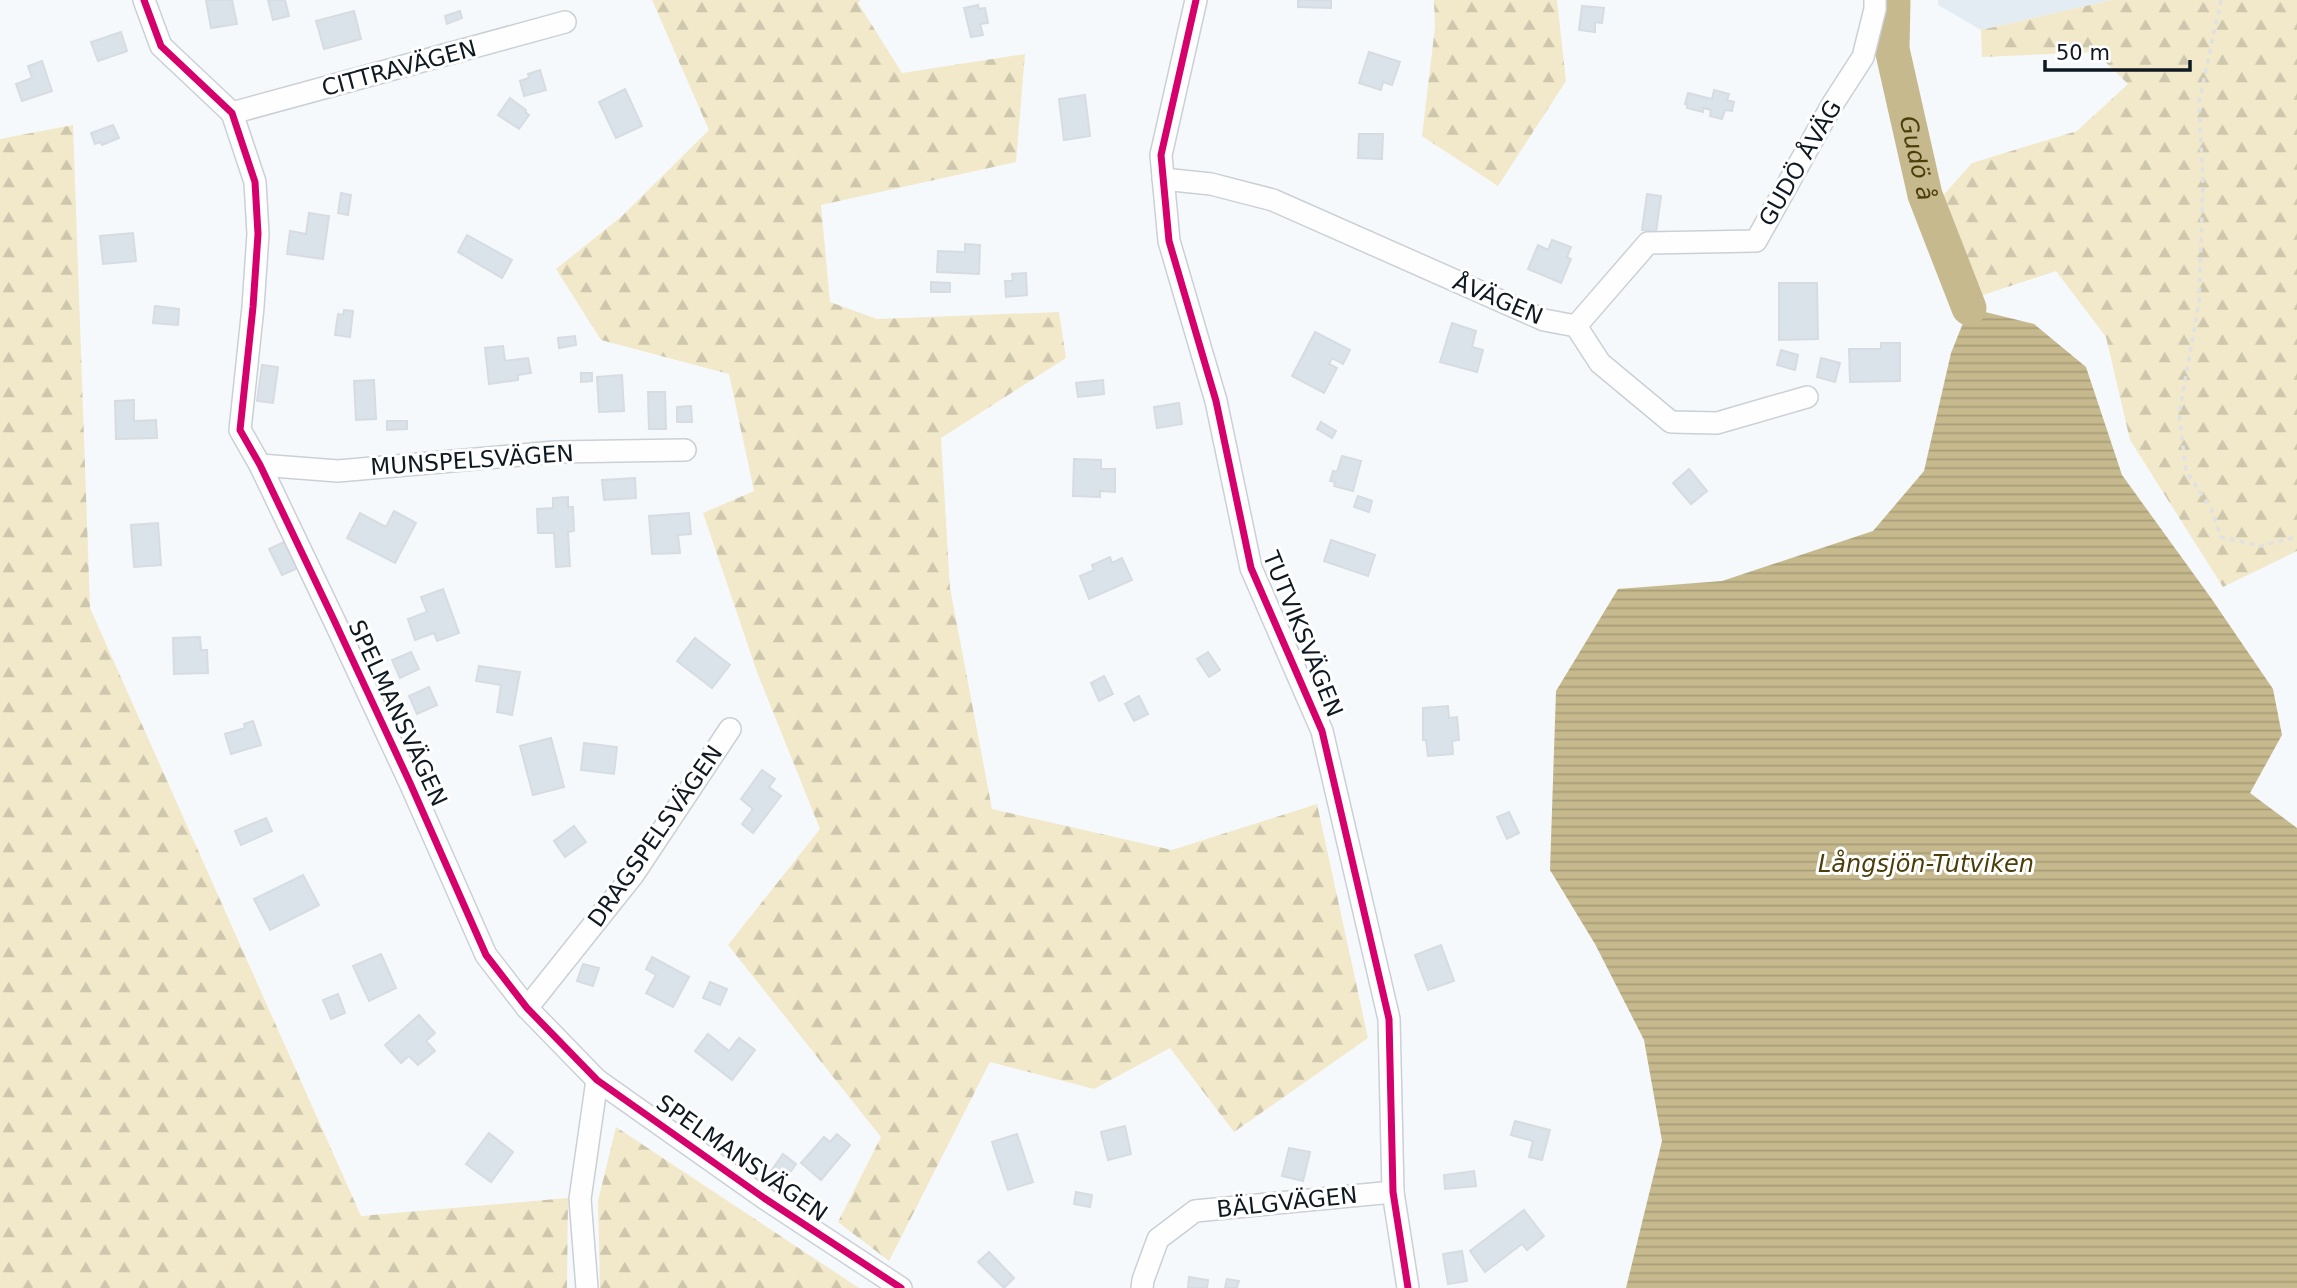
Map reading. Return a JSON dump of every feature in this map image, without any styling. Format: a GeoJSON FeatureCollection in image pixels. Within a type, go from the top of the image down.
{"type":"FeatureCollection","features":[{"type":"Feature","properties":{"kind":"street","name":"SPELMANSVÄGEN"},"geometry":{"type":"LineString","coordinates":[[144,0],[161,46],[232,113],[255,182],[258,234],[254,307],[240,430],[260,465],[411,783],[486,955],[527,1008],[597,1080],[764,1198],[901,1288]]}},
{"type":"Feature","properties":{"kind":"street","name":"TUTVIKSVÄGEN"},"geometry":{"type":"LineString","coordinates":[[1196,0],[1161,155],[1169,241],[1216,401],[1251,568],[1322,731],[1389,1019],[1393,1192],[1408,1288]]}},
{"type":"Feature","properties":{"kind":"street","name":"GUDÖ ÅVÄG"},"geometry":{"type":"LineString","coordinates":[[1576,326],[1648,243],[1755,242],[1832,105],[1863,57],[1875,0]]}},
{"type":"Feature","properties":{"kind":"street","name":"CITTRAVÄGEN"},"geometry":{"type":"LineString","coordinates":[[232,113],[565,22]]}},
{"type":"Feature","properties":{"kind":"street","name":"ÅVÄGEN"},"geometry":{"type":"LineString","coordinates":[[1163,179],[1211,184],[1273,200],[1544,320],[1576,326]]}},
{"type":"Feature","properties":{"kind":"street"},"geometry":{"type":"LineString","coordinates":[[1576,326],[1600,363],[1671,422],[1717,423],[1807,397]]}},
{"type":"Feature","properties":{"kind":"street","name":"MUNSPELSVÄGEN"},"geometry":{"type":"LineString","coordinates":[[260,465],[338,471],[555,452],[685,450]]}},
{"type":"Feature","properties":{"kind":"street","name":"DRAGSPELSVÄGEN"},"geometry":{"type":"LineString","coordinates":[[527,1008],[633,875],[730,729]]}},
{"type":"Feature","properties":{"kind":"street"},"geometry":{"type":"LineString","coordinates":[[587,1288],[580,1199],[597,1080]]}},
{"type":"Feature","properties":{"kind":"street","name":"BÄLGVÄGEN"},"geometry":{"type":"LineString","coordinates":[[1142,1288],[1158,1239],[1195,1211],[1393,1192]]}},
{"type":"Feature","properties":{"kind":"path"},"geometry":{"type":"LineString","coordinates":[[2221,0],[2199,102],[2203,183],[2199,303],[2179,414],[2186,471],[2211,508],[2221,537],[2260,546],[2297,537]]}},
{"type":"Feature","properties":{"kind":"shaded area"},"geometry":{"type":"Polygon","coordinates":[[[1938,0],[2112,0],[1981,30],[1938,5],[1938,0]]]}},
{"type":"Feature","properties":{"kind":"green space"},"geometry":{"type":"Polygon","coordinates":[[[652,0],[860,0],[858,3],[902,73],[1025,54],[1016,162],[821,205],[830,302],[877,319],[1059,312],[1066,358],[941,438],[950,588],[992,809],[1172,850],[1317,804],[1368,1038],[1234,1132],[1170,1048],[1094,1089],[990,1062],[889,1261],[838,1222],[881,1137],[728,945],[820,829],[757,672],[703,513],[754,491],[729,374],[601,340],[556,269],[622,216],[709,130],[652,0]]]}},
{"type":"Feature","properties":{"kind":"green space"},"geometry":{"type":"Polygon","coordinates":[[[1434,0],[1557,0],[1566,81],[1498,186],[1422,136],[1435,27],[1434,0]]]}},
{"type":"Feature","properties":{"kind":"green space"},"geometry":{"type":"Polygon","coordinates":[[[2112,0],[2297,0],[2297,551],[2223,587],[2130,440],[2106,337],[2056,271],[1977,297],[1940,199],[1972,163],[2077,131],[2128,84],[2095,52],[1982,57],[1981,30],[2112,0]]]}},
{"type":"Feature","properties":{"kind":"green space"},"geometry":{"type":"Polygon","coordinates":[[[73,125],[90,608],[361,1216],[568,1198],[567,1288],[0,1288],[0,139],[73,125]]]}},
{"type":"Feature","properties":{"kind":"green space"},"geometry":{"type":"Polygon","coordinates":[[[616,1127],[859,1288],[600,1288],[598,1201],[616,1127]]]}},
{"type":"Feature","properties":{"kind":"water","name":"Långsjön-Tutviken"},"geometry":{"type":"Polygon","coordinates":[[[1969,308],[2034,324],[2086,367],[2122,475],[2273,689],[2282,735],[2250,793],[2297,828],[2297,1288],[1626,1288],[1662,1141],[1644,1040],[1595,944],[1550,870],[1556,691],[1618,589],[1722,581],[1873,531],[1924,471],[1951,353],[1969,308]]]}},
{"type":"Feature","properties":{"kind":"building"},"geometry":{"type":"Polygon","coordinates":[[[206,0],[232,0],[237,24],[211,28],[206,0]]]}},
{"type":"Feature","properties":{"kind":"building"},"geometry":{"type":"Polygon","coordinates":[[[268,0],[285,0],[289,16],[273,20],[268,0]]]}},
{"type":"Feature","properties":{"kind":"building"},"geometry":{"type":"Polygon","coordinates":[[[1298,0],[1331,0],[1331,8],[1298,7],[1298,0]]]}},
{"type":"Feature","properties":{"kind":"building"},"geometry":{"type":"Polygon","coordinates":[[[978,5],[979,9],[985,8],[988,23],[980,24],[983,35],[971,37],[964,8],[978,5]]]}},
{"type":"Feature","properties":{"kind":"building"},"geometry":{"type":"Polygon","coordinates":[[[1582,6],[1604,8],[1602,23],[1595,22],[1595,32],[1579,30],[1582,6]]]}},
{"type":"Feature","properties":{"kind":"building"},"geometry":{"type":"Polygon","coordinates":[[[354,11],[361,39],[324,49],[316,21],[354,11]]]}},
{"type":"Feature","properties":{"kind":"building"},"geometry":{"type":"Polygon","coordinates":[[[460,11],[462,18],[447,24],[445,16],[460,11]]]}},
{"type":"Feature","properties":{"kind":"building"},"geometry":{"type":"Polygon","coordinates":[[[121,32],[127,51],[98,61],[91,42],[121,32]]]}},
{"type":"Feature","properties":{"kind":"building"},"geometry":{"type":"Polygon","coordinates":[[[1369,52],[1400,62],[1392,85],[1383,82],[1381,90],[1359,83],[1369,52]]]}},
{"type":"Feature","properties":{"kind":"building"},"geometry":{"type":"Polygon","coordinates":[[[42,61],[52,91],[22,101],[16,84],[32,78],[28,66],[42,61]]]}},
{"type":"Feature","properties":{"kind":"building"},"geometry":{"type":"Polygon","coordinates":[[[540,70],[546,90],[524,96],[520,81],[529,78],[528,74],[540,70]]]}},
{"type":"Feature","properties":{"kind":"building"},"geometry":{"type":"Polygon","coordinates":[[[625,89],[642,126],[616,138],[599,102],[625,89]]]}},
{"type":"Feature","properties":{"kind":"building"},"geometry":{"type":"Polygon","coordinates":[[[1714,90],[1729,94],[1727,100],[1734,102],[1732,111],[1725,110],[1722,119],[1710,116],[1711,110],[1703,108],[1703,112],[1687,108],[1685,104],[1688,93],[1712,99],[1714,90]]]}},
{"type":"Feature","properties":{"kind":"building"},"geometry":{"type":"Polygon","coordinates":[[[1085,95],[1090,136],[1064,140],[1059,99],[1085,95]]]}},
{"type":"Feature","properties":{"kind":"building"},"geometry":{"type":"Polygon","coordinates":[[[510,98],[529,115],[519,129],[498,115],[510,98]]]}},
{"type":"Feature","properties":{"kind":"building"},"geometry":{"type":"Polygon","coordinates":[[[113,125],[119,138],[102,145],[100,142],[95,144],[91,133],[113,125]]]}},
{"type":"Feature","properties":{"kind":"building"},"geometry":{"type":"Polygon","coordinates":[[[1359,134],[1383,134],[1382,159],[1358,158],[1359,134]]]}},
{"type":"Feature","properties":{"kind":"building"},"geometry":{"type":"Polygon","coordinates":[[[341,193],[351,195],[348,215],[338,213],[341,193]]]}},
{"type":"Feature","properties":{"kind":"building"},"geometry":{"type":"Polygon","coordinates":[[[1647,194],[1661,196],[1656,232],[1642,230],[1647,194]]]}},
{"type":"Feature","properties":{"kind":"building"},"geometry":{"type":"Polygon","coordinates":[[[309,213],[329,216],[323,259],[287,254],[290,231],[306,234],[309,213]]]}},
{"type":"Feature","properties":{"kind":"building"},"geometry":{"type":"Polygon","coordinates":[[[133,233],[136,261],[103,264],[100,236],[133,233]]]}},
{"type":"Feature","properties":{"kind":"building"},"geometry":{"type":"Polygon","coordinates":[[[467,235],[512,260],[502,278],[458,252],[467,235]]]}},
{"type":"Feature","properties":{"kind":"building"},"geometry":{"type":"Polygon","coordinates":[[[1552,240],[1571,247],[1567,257],[1571,259],[1561,283],[1528,269],[1538,245],[1548,250],[1552,240]]]}},
{"type":"Feature","properties":{"kind":"building"},"geometry":{"type":"Polygon","coordinates":[[[965,244],[980,245],[979,274],[937,272],[938,251],[965,252],[965,244]]]}},
{"type":"Feature","properties":{"kind":"building"},"geometry":{"type":"Polygon","coordinates":[[[1026,273],[1027,295],[1006,297],[1005,281],[1013,281],[1012,274],[1026,273]]]}},
{"type":"Feature","properties":{"kind":"building"},"geometry":{"type":"Polygon","coordinates":[[[931,282],[950,283],[950,292],[931,292],[931,282]]]}},
{"type":"Feature","properties":{"kind":"building"},"geometry":{"type":"Polygon","coordinates":[[[1779,283],[1817,283],[1818,339],[1779,340],[1779,283]]]}},
{"type":"Feature","properties":{"kind":"building"},"geometry":{"type":"Polygon","coordinates":[[[155,306],[179,309],[178,325],[153,323],[155,306]]]}},
{"type":"Feature","properties":{"kind":"building"},"geometry":{"type":"Polygon","coordinates":[[[344,310],[353,311],[350,337],[335,335],[338,314],[343,315],[344,310]]]}},
{"type":"Feature","properties":{"kind":"building"},"geometry":{"type":"Polygon","coordinates":[[[1452,323],[1476,331],[1472,347],[1483,350],[1477,372],[1440,362],[1452,323]]]}},
{"type":"Feature","properties":{"kind":"building"},"geometry":{"type":"Polygon","coordinates":[[[1315,332],[1350,350],[1343,364],[1332,358],[1329,364],[1337,368],[1324,393],[1292,376],[1315,332]]]}},
{"type":"Feature","properties":{"kind":"building"},"geometry":{"type":"Polygon","coordinates":[[[575,336],[576,345],[559,348],[558,338],[575,336]]]}},
{"type":"Feature","properties":{"kind":"building"},"geometry":{"type":"Polygon","coordinates":[[[1881,343],[1900,343],[1900,381],[1850,382],[1849,349],[1881,349],[1881,343]]]}},
{"type":"Feature","properties":{"kind":"building"},"geometry":{"type":"Polygon","coordinates":[[[503,346],[505,361],[528,358],[531,373],[518,375],[518,380],[489,384],[485,348],[503,346]]]}},
{"type":"Feature","properties":{"kind":"building"},"geometry":{"type":"Polygon","coordinates":[[[1781,350],[1798,355],[1795,370],[1777,365],[1781,350]]]}},
{"type":"Feature","properties":{"kind":"building"},"geometry":{"type":"Polygon","coordinates":[[[1821,358],[1840,363],[1835,382],[1817,377],[1821,358]]]}},
{"type":"Feature","properties":{"kind":"building"},"geometry":{"type":"Polygon","coordinates":[[[262,365],[278,367],[273,403],[257,401],[262,365]]]}},
{"type":"Feature","properties":{"kind":"building"},"geometry":{"type":"Polygon","coordinates":[[[581,373],[592,373],[592,381],[581,382],[581,373]]]}},
{"type":"Feature","properties":{"kind":"building"},"geometry":{"type":"Polygon","coordinates":[[[622,375],[624,411],[599,412],[597,377],[622,375]]]}},
{"type":"Feature","properties":{"kind":"building"},"geometry":{"type":"Polygon","coordinates":[[[374,380],[376,419],[356,420],[354,381],[374,380]]]}},
{"type":"Feature","properties":{"kind":"building"},"geometry":{"type":"Polygon","coordinates":[[[1103,380],[1104,394],[1078,397],[1076,383],[1103,380]]]}},
{"type":"Feature","properties":{"kind":"building"},"geometry":{"type":"Polygon","coordinates":[[[648,392],[665,392],[666,429],[649,429],[648,392]]]}},
{"type":"Feature","properties":{"kind":"building"},"geometry":{"type":"Polygon","coordinates":[[[134,400],[134,421],[156,420],[157,438],[116,439],[115,401],[134,400]]]}},
{"type":"Feature","properties":{"kind":"building"},"geometry":{"type":"Polygon","coordinates":[[[1179,403],[1182,424],[1157,428],[1154,407],[1179,403]]]}},
{"type":"Feature","properties":{"kind":"building"},"geometry":{"type":"Polygon","coordinates":[[[691,406],[692,422],[677,422],[677,407],[691,406]]]}},
{"type":"Feature","properties":{"kind":"building"},"geometry":{"type":"Polygon","coordinates":[[[387,421],[407,421],[407,429],[387,430],[387,421]]]}},
{"type":"Feature","properties":{"kind":"building"},"geometry":{"type":"Polygon","coordinates":[[[1321,422],[1336,431],[1332,438],[1317,429],[1321,422]]]}},
{"type":"Feature","properties":{"kind":"building"},"geometry":{"type":"Polygon","coordinates":[[[1342,456],[1361,461],[1353,491],[1334,486],[1335,482],[1330,481],[1333,471],[1337,472],[1342,456]]]}},
{"type":"Feature","properties":{"kind":"building"},"geometry":{"type":"Polygon","coordinates":[[[1074,459],[1101,460],[1101,469],[1115,469],[1115,492],[1100,491],[1100,497],[1073,496],[1074,459]]]}},
{"type":"Feature","properties":{"kind":"building"},"geometry":{"type":"Polygon","coordinates":[[[1689,469],[1707,491],[1691,504],[1673,483],[1689,469]]]}},
{"type":"Feature","properties":{"kind":"building"},"geometry":{"type":"Polygon","coordinates":[[[635,478],[636,498],[604,500],[602,480],[635,478]]]}},
{"type":"Feature","properties":{"kind":"building"},"geometry":{"type":"Polygon","coordinates":[[[1358,496],[1372,501],[1369,512],[1354,507],[1358,496]]]}},
{"type":"Feature","properties":{"kind":"building"},"geometry":{"type":"Polygon","coordinates":[[[568,497],[568,507],[573,507],[574,531],[568,532],[570,566],[556,567],[554,533],[538,533],[537,509],[553,508],[553,498],[568,497]]]}},
{"type":"Feature","properties":{"kind":"building"},"geometry":{"type":"Polygon","coordinates":[[[394,511],[416,523],[395,563],[347,538],[360,513],[386,527],[394,511]]]}},
{"type":"Feature","properties":{"kind":"building"},"geometry":{"type":"Polygon","coordinates":[[[689,513],[691,534],[678,535],[680,553],[652,554],[649,516],[689,513]]]}},
{"type":"Feature","properties":{"kind":"building"},"geometry":{"type":"Polygon","coordinates":[[[158,523],[161,565],[134,567],[131,525],[158,523]]]}},
{"type":"Feature","properties":{"kind":"building"},"geometry":{"type":"Polygon","coordinates":[[[1331,540],[1375,555],[1368,576],[1324,561],[1331,540]]]}},
{"type":"Feature","properties":{"kind":"building"},"geometry":{"type":"Polygon","coordinates":[[[286,541],[298,568],[282,575],[269,549],[286,541]]]}},
{"type":"Feature","properties":{"kind":"building"},"geometry":{"type":"Polygon","coordinates":[[[1110,557],[1112,563],[1122,558],[1132,580],[1089,599],[1080,576],[1094,570],[1092,565],[1110,557]]]}},
{"type":"Feature","properties":{"kind":"building"},"geometry":{"type":"Polygon","coordinates":[[[443,589],[459,633],[437,641],[434,633],[415,640],[408,619],[427,612],[421,597],[443,589]]]}},
{"type":"Feature","properties":{"kind":"building"},"geometry":{"type":"Polygon","coordinates":[[[200,637],[201,650],[207,650],[208,673],[174,674],[173,638],[200,637]]]}},
{"type":"Feature","properties":{"kind":"building"},"geometry":{"type":"Polygon","coordinates":[[[695,638],[730,665],[712,688],[677,661],[695,638]]]}},
{"type":"Feature","properties":{"kind":"building"},"geometry":{"type":"Polygon","coordinates":[[[411,652],[419,669],[400,678],[392,660],[411,652]]]}},
{"type":"Feature","properties":{"kind":"building"},"geometry":{"type":"Polygon","coordinates":[[[1208,652],[1220,670],[1209,677],[1197,659],[1208,652]]]}},
{"type":"Feature","properties":{"kind":"building"},"geometry":{"type":"Polygon","coordinates":[[[479,666],[520,672],[512,715],[497,712],[501,685],[476,681],[479,666]]]}},
{"type":"Feature","properties":{"kind":"building"},"geometry":{"type":"Polygon","coordinates":[[[1104,676],[1113,694],[1099,701],[1091,683],[1104,676]]]}},
{"type":"Feature","properties":{"kind":"building"},"geometry":{"type":"Polygon","coordinates":[[[429,687],[437,705],[417,714],[409,696],[429,687]]]}},
{"type":"Feature","properties":{"kind":"building"},"geometry":{"type":"Polygon","coordinates":[[[1139,696],[1148,714],[1134,721],[1125,704],[1139,696]]]}},
{"type":"Feature","properties":{"kind":"building"},"geometry":{"type":"Polygon","coordinates":[[[1448,706],[1449,718],[1457,717],[1459,740],[1452,741],[1453,754],[1428,756],[1426,740],[1423,740],[1423,708],[1448,706]]]}},
{"type":"Feature","properties":{"kind":"building"},"geometry":{"type":"Polygon","coordinates":[[[253,721],[261,745],[231,754],[225,734],[245,728],[244,724],[253,721]]]}},
{"type":"Feature","properties":{"kind":"building"},"geometry":{"type":"Polygon","coordinates":[[[551,738],[564,787],[533,795],[520,746],[551,738]]]}},
{"type":"Feature","properties":{"kind":"building"},"geometry":{"type":"Polygon","coordinates":[[[584,743],[617,747],[614,774],[581,770],[584,743]]]}},
{"type":"Feature","properties":{"kind":"building"},"geometry":{"type":"Polygon","coordinates":[[[762,770],[775,779],[769,787],[781,796],[753,833],[742,824],[753,809],[741,799],[762,770]]]}},
{"type":"Feature","properties":{"kind":"building"},"geometry":{"type":"Polygon","coordinates":[[[1509,812],[1519,833],[1507,839],[1497,817],[1509,812]]]}},
{"type":"Feature","properties":{"kind":"building"},"geometry":{"type":"Polygon","coordinates":[[[266,818],[272,831],[241,845],[235,831],[266,818]]]}},
{"type":"Feature","properties":{"kind":"building"},"geometry":{"type":"Polygon","coordinates":[[[574,826],[586,842],[565,857],[554,841],[574,826]]]}},
{"type":"Feature","properties":{"kind":"building"},"geometry":{"type":"Polygon","coordinates":[[[303,875],[319,905],[270,930],[254,899],[303,875]]]}},
{"type":"Feature","properties":{"kind":"building"},"geometry":{"type":"Polygon","coordinates":[[[1441,945],[1454,981],[1428,990],[1415,955],[1441,945]]]}},
{"type":"Feature","properties":{"kind":"building"},"geometry":{"type":"Polygon","coordinates":[[[381,954],[396,988],[369,1001],[353,966],[381,954]]]}},
{"type":"Feature","properties":{"kind":"building"},"geometry":{"type":"Polygon","coordinates":[[[652,957],[689,977],[673,1007],[646,993],[656,975],[646,969],[652,957]]]}},
{"type":"Feature","properties":{"kind":"building"},"geometry":{"type":"Polygon","coordinates":[[[583,964],[599,968],[593,986],[577,981],[583,964]]]}},
{"type":"Feature","properties":{"kind":"building"},"geometry":{"type":"Polygon","coordinates":[[[710,982],[727,989],[720,1005],[703,998],[710,982]]]}},
{"type":"Feature","properties":{"kind":"building"},"geometry":{"type":"Polygon","coordinates":[[[338,994],[345,1013],[331,1019],[323,1000],[338,994]]]}},
{"type":"Feature","properties":{"kind":"building"},"geometry":{"type":"Polygon","coordinates":[[[419,1015],[435,1033],[426,1041],[435,1051],[418,1065],[409,1056],[401,1063],[385,1045],[419,1015]]]}},
{"type":"Feature","properties":{"kind":"building"},"geometry":{"type":"Polygon","coordinates":[[[708,1034],[729,1051],[739,1038],[755,1050],[732,1080],[695,1051],[708,1034]]]}},
{"type":"Feature","properties":{"kind":"building"},"geometry":{"type":"Polygon","coordinates":[[[1515,1121],[1550,1130],[1542,1160],[1529,1157],[1533,1141],[1511,1135],[1515,1121]]]}},
{"type":"Feature","properties":{"kind":"building"},"geometry":{"type":"Polygon","coordinates":[[[1125,1126],[1131,1154],[1108,1160],[1101,1132],[1125,1126]]]}},
{"type":"Feature","properties":{"kind":"building"},"geometry":{"type":"Polygon","coordinates":[[[489,1133],[513,1152],[491,1182],[466,1164],[489,1133]]]}},
{"type":"Feature","properties":{"kind":"building"},"geometry":{"type":"Polygon","coordinates":[[[837,1134],[850,1145],[821,1180],[801,1163],[824,1137],[830,1142],[837,1134]]]}},
{"type":"Feature","properties":{"kind":"building"},"geometry":{"type":"Polygon","coordinates":[[[1017,1134],[1033,1182],[1008,1190],[992,1142],[1017,1134]]]}},
{"type":"Feature","properties":{"kind":"building"},"geometry":{"type":"Polygon","coordinates":[[[1289,1148],[1310,1152],[1303,1181],[1282,1176],[1289,1148]]]}},
{"type":"Feature","properties":{"kind":"building"},"geometry":{"type":"Polygon","coordinates":[[[783,1154],[796,1164],[784,1181],[771,1171],[783,1154]]]}},
{"type":"Feature","properties":{"kind":"building"},"geometry":{"type":"Polygon","coordinates":[[[1474,1171],[1476,1186],[1445,1189],[1444,1175],[1474,1171]]]}},
{"type":"Feature","properties":{"kind":"building"},"geometry":{"type":"Polygon","coordinates":[[[1076,1192],[1092,1195],[1090,1207],[1074,1204],[1076,1192]]]}},
{"type":"Feature","properties":{"kind":"building"},"geometry":{"type":"Polygon","coordinates":[[[1524,1210],[1544,1236],[1527,1250],[1522,1244],[1485,1272],[1470,1251],[1524,1210]]]}},
{"type":"Feature","properties":{"kind":"building"},"geometry":{"type":"Polygon","coordinates":[[[1462,1251],[1467,1281],[1448,1284],[1443,1254],[1462,1251]]]}},
{"type":"Feature","properties":{"kind":"building"},"geometry":{"type":"Polygon","coordinates":[[[989,1252],[1014,1278],[1004,1288],[978,1262],[989,1252]]]}},
{"type":"Feature","properties":{"kind":"building"},"geometry":{"type":"Polygon","coordinates":[[[1189,1277],[1208,1280],[1207,1288],[1188,1288],[1189,1277]]]}},
{"type":"Feature","properties":{"kind":"building"},"geometry":{"type":"Polygon","coordinates":[[[1227,1279],[1239,1281],[1237,1288],[1225,1288],[1227,1279]]]}},
{"type":"Feature","properties":{"kind":"waterway","name":"Gudö å"},"geometry":{"type":"LineString","coordinates":[[1893,0],[1892,49],[1925,195],[1969,308]]}},
{"type":"Feature","properties":{"kind":"cycle path"},"geometry":{"type":"LineString","coordinates":[[144,0],[161,46],[232,113],[255,182],[258,234],[240,430],[260,465],[333,618],[486,955],[527,1008],[597,1080],[764,1198],[901,1288]]}},
{"type":"Feature","properties":{"kind":"cycle path"},"geometry":{"type":"LineString","coordinates":[[1196,0],[1161,155],[1169,241],[1216,401],[1251,568],[1322,731],[1389,1019],[1393,1192],[1408,1288]]}}]}
